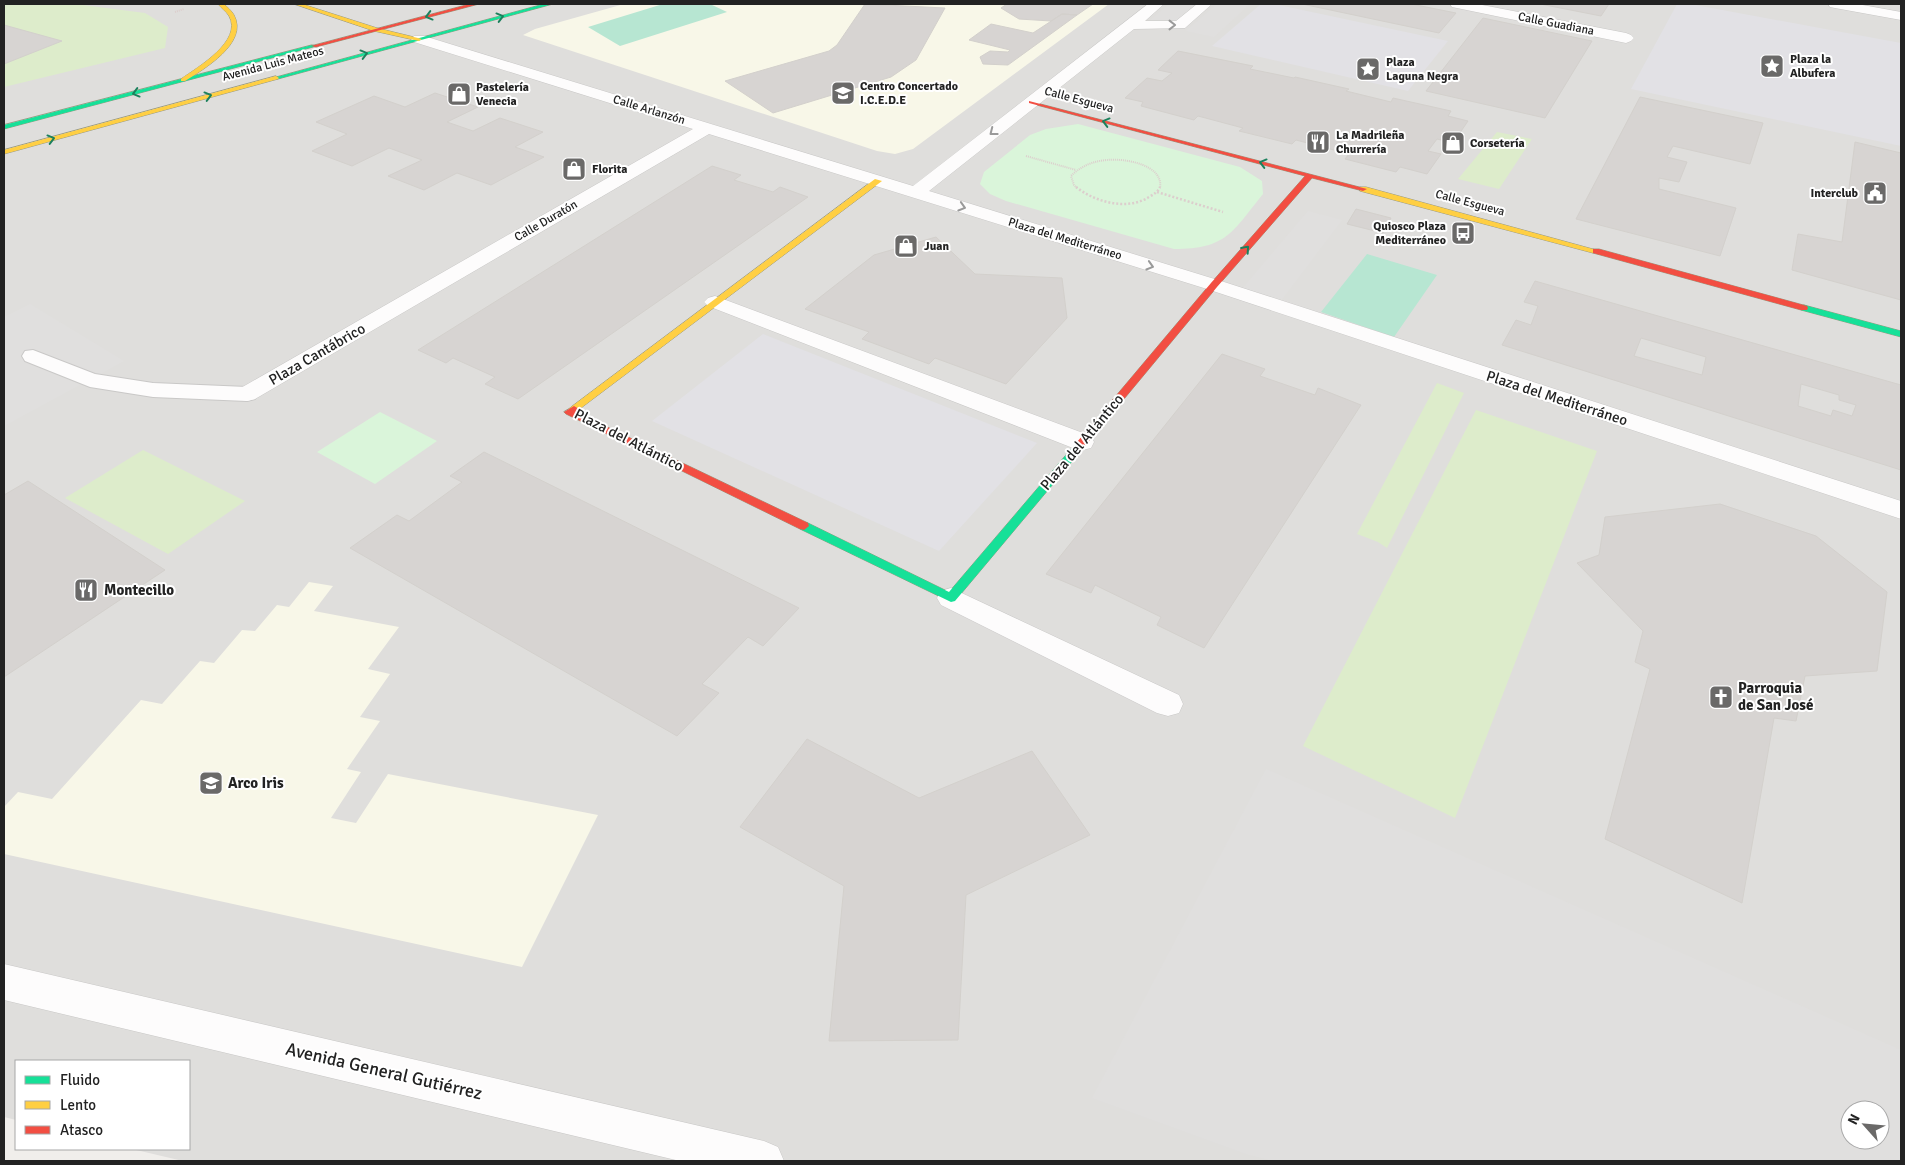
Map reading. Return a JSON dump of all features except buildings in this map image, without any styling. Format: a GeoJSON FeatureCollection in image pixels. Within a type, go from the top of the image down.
{"type":"FeatureCollection","features":[{"type":"Feature","properties":{"kind":"main road"},"geometry":{"type":"LineString","coordinates":[[184,80],[224,49],[232,33],[234,19],[226,6],[221,4]]}},
{"type":"Feature","properties":{"kind":"main road"},"geometry":{"type":"LineString","coordinates":[[297,4],[376,30],[419,39]]}},
{"type":"Feature","properties":{"kind":"main road","name":"Avenida Luis Mateos"},"geometry":{"type":"LineString","coordinates":[[4,128],[476,4]]}},
{"type":"Feature","properties":{"kind":"main road","name":"Avenida Luis Mateos"},"geometry":{"type":"LineString","coordinates":[[4,152],[550,4]]}},
{"type":"Feature","properties":{"kind":"main road"},"geometry":{"type":"LineString","coordinates":[[386,15],[404,22],[419,39]]}},
{"type":"Feature","properties":{"kind":"main road","name":"Calle Esgueva"},"geometry":{"type":"LineString","coordinates":[[1032,102],[1901,334]]}},
{"type":"Feature","properties":{"kind":"main road"},"geometry":{"type":"LineString","coordinates":[[1214,285],[1310,175]]}},
{"type":"Feature","properties":{"kind":"main road","name":"Plaza del Atlántico"},"geometry":{"type":"LineString","coordinates":[[878,181],[569,412],[950,598],[1214,285]]}},
{"type":"Feature","properties":{"kind":"street"},"geometry":{"type":"LineString","coordinates":[[915,193],[1156,4]]}},
{"type":"Feature","properties":{"kind":"street"},"geometry":{"type":"LineString","coordinates":[[1130,25],[1180,25],[1205,4]]}},
{"type":"Feature","properties":{"kind":"street","name":"Calle Guadiana"},"geometry":{"type":"LineString","coordinates":[[1457,4],[1626,38]]}},
{"type":"Feature","properties":{"kind":"street"},"geometry":{"type":"LineString","coordinates":[[1835,4],[1901,16]]}},
{"type":"Feature","properties":{"kind":"street","name":"Calle Arlanzón"},"geometry":{"type":"LineString","coordinates":[[419,39],[878,181]]}},
{"type":"Feature","properties":{"kind":"street","name":"Calle Duratón"},"geometry":{"type":"LineString","coordinates":[[386,314],[707,128]]}},
{"type":"Feature","properties":{"kind":"street","name":"Plaza del Mediterráneo"},"geometry":{"type":"LineString","coordinates":[[878,181],[1214,285],[1901,510]]}},
{"type":"Feature","properties":{"kind":"street"},"geometry":{"type":"LineString","coordinates":[[715,302],[1082,442]]}},
{"type":"Feature","properties":{"kind":"street","name":"Plaza Cantábrico"},"geometry":{"type":"LineString","coordinates":[[247,394],[386,314]]}},
{"type":"Feature","properties":{"kind":"street","name":"Plaza del Atlántico"},"geometry":{"type":"LineString","coordinates":[[950,598],[1168,704]]}},
{"type":"Feature","properties":{"kind":"street","name":"Avenida General Gutiérrez"},"geometry":{"type":"LineString","coordinates":[[4,982],[764,1161]]}},
{"type":"Feature","properties":{"kind":"lane"},"geometry":{"type":"LineString","coordinates":[[33,356],[90,380],[153,390],[247,394]]}},
{"type":"Feature","properties":{"kind":"path"},"geometry":{"type":"LineString","coordinates":[[1024,156],[1076,170]]}},
{"type":"Feature","properties":{"kind":"path"},"geometry":{"type":"LineString","coordinates":[[1106,160],[1132,162],[1145,166],[1154,172],[1160,179],[1160,186],[1157,192],[1137,202],[1123,203],[1094,200],[1075,189],[1071,182],[1071,176],[1076,170],[1083,165],[1106,160]]}},
{"type":"Feature","properties":{"kind":"path"},"geometry":{"type":"LineString","coordinates":[[1157,192],[1267,225]]}},
{"type":"Feature","properties":{"kind":"shaded area"},"geometry":{"type":"Polygon","coordinates":[[[4,4],[1901,4],[1901,1161],[183,1161],[136,1150],[190,1150],[190,1060],[15,1060],[15,1120],[4,1117],[4,4]]]}},
{"type":"Feature","properties":{"kind":"shaded area","name":"Centro Concertado I.C.E.D.E"},"geometry":{"type":"Polygon","coordinates":[[[624,4],[1109,4],[913,149],[895,154],[877,151],[523,35],[535,29],[624,4]]]}},
{"type":"Feature","properties":{"kind":"shaded area"},"geometry":{"type":"Polygon","coordinates":[[[1169,4],[1195,4],[1175,22],[1149,21],[1169,4]]]}},
{"type":"Feature","properties":{"kind":"shaded area"},"geometry":{"type":"Polygon","coordinates":[[[1217,4],[1250,4],[1214,37],[1186,31],[1217,4]]]}},
{"type":"Feature","properties":{"kind":"shaded area","name":"Plaza Laguna Negra"},"geometry":{"type":"Polygon","coordinates":[[[1261,4],[1274,4],[1448,41],[1408,91],[1212,46],[1261,4]]]}},
{"type":"Feature","properties":{"kind":"shaded area","name":"Plaza la Albufera"},"geometry":{"type":"Polygon","coordinates":[[[1677,4],[1690,4],[1901,43],[1901,146],[1631,89],[1677,4]]]}},
{"type":"Feature","properties":{"kind":"shaded area"},"geometry":{"type":"Polygon","coordinates":[[[1308,211],[1342,220],[1280,302],[1241,290],[1308,211]]]}},
{"type":"Feature","properties":{"kind":"shaded area"},"geometry":{"type":"Polygon","coordinates":[[[30,304],[124,361],[4,426],[4,317],[30,304]]]}},
{"type":"Feature","properties":{"kind":"shaded area"},"geometry":{"type":"Polygon","coordinates":[[[763,334],[1037,443],[939,551],[652,421],[763,334]]]}},
{"type":"Feature","properties":{"kind":"shaded area","name":"Arco Iris"},"geometry":{"type":"Polygon","coordinates":[[[309,582],[333,586],[314,611],[399,627],[368,669],[390,674],[360,717],[380,721],[347,769],[361,772],[331,818],[356,823],[388,774],[598,815],[522,967],[4,854],[4,807],[18,792],[52,799],[141,700],[162,704],[200,661],[214,663],[242,630],[255,631],[277,605],[289,607],[309,582]]]}},
{"type":"Feature","properties":{"kind":"shaded area"},"geometry":{"type":"Polygon","coordinates":[[[1266,769],[1901,1050],[1901,1161],[1273,1161],[1246,1154],[1092,1098],[1266,769]]]}},
{"type":"Feature","properties":{"kind":"green space"},"geometry":{"type":"Polygon","coordinates":[[[4,4],[75,4],[145,13],[168,27],[165,48],[4,87],[4,4]]]}},
{"type":"Feature","properties":{"kind":"green space"},"geometry":{"type":"Polygon","coordinates":[[[663,4],[710,4],[727,12],[620,46],[588,27],[663,4]]]}},
{"type":"Feature","properties":{"kind":"green space"},"geometry":{"type":"Polygon","coordinates":[[[1078,124],[1240,167],[1262,181],[1263,194],[1227,236],[1206,246],[1174,249],[1006,201],[990,194],[980,184],[984,172],[1030,135],[1046,129],[1078,124]]]}},
{"type":"Feature","properties":{"kind":"green space"},"geometry":{"type":"Polygon","coordinates":[[[1497,132],[1532,139],[1499,189],[1458,179],[1497,132]]]}},
{"type":"Feature","properties":{"kind":"green space"},"geometry":{"type":"Polygon","coordinates":[[[1367,254],[1437,275],[1394,337],[1321,312],[1367,254]]]}},
{"type":"Feature","properties":{"kind":"green space"},"geometry":{"type":"Polygon","coordinates":[[[1437,383],[1464,393],[1387,548],[1378,542],[1357,534],[1437,383]]]}},
{"type":"Feature","properties":{"kind":"green space"},"geometry":{"type":"Polygon","coordinates":[[[1476,410],[1597,451],[1455,818],[1303,746],[1476,410]]]}},
{"type":"Feature","properties":{"kind":"green space"},"geometry":{"type":"Polygon","coordinates":[[[380,412],[437,441],[375,484],[317,452],[380,412]]]}},
{"type":"Feature","properties":{"kind":"green space"},"geometry":{"type":"Polygon","coordinates":[[[143,450],[245,501],[168,554],[65,498],[143,450]]]}},
{"type":"Feature","properties":{"kind":"traffic: fast"},"geometry":{"type":"LineString","coordinates":[[276,78],[550,4]]}},
{"type":"Feature","properties":{"kind":"traffic: fast"},"geometry":{"type":"LineString","coordinates":[[4,127],[314,46]]}},
{"type":"Feature","properties":{"kind":"traffic: fast"},"geometry":{"type":"LineString","coordinates":[[1804,308],[1901,334]]}},
{"type":"Feature","properties":{"kind":"traffic: fast"},"geometry":{"type":"LineString","coordinates":[[804,526],[951,598],[1081,444]]}},
{"type":"Feature","properties":{"kind":"traffic: slow"},"geometry":{"type":"LineString","coordinates":[[183,80],[215,57],[225,48],[232,37],[235,26],[231,15],[221,4]]}},
{"type":"Feature","properties":{"kind":"traffic: slow"},"geometry":{"type":"LineString","coordinates":[[297,4],[376,30],[419,39]]}},
{"type":"Feature","properties":{"kind":"traffic: slow"},"geometry":{"type":"LineString","coordinates":[[4,152],[276,78]]}},
{"type":"Feature","properties":{"kind":"traffic: slow"},"geometry":{"type":"LineString","coordinates":[[574,409],[878,181]]}},
{"type":"Feature","properties":{"kind":"traffic: slow"},"geometry":{"type":"LineString","coordinates":[[1363,189],[1596,251]]}},
{"type":"Feature","properties":{"kind":"traffic: jam"},"geometry":{"type":"LineString","coordinates":[[314,46],[476,4]]}},
{"type":"Feature","properties":{"kind":"traffic: jam"},"geometry":{"type":"LineString","coordinates":[[1031,102],[1363,189]]}},
{"type":"Feature","properties":{"kind":"traffic: jam"},"geometry":{"type":"LineString","coordinates":[[1081,444],[1214,285],[1310,175]]}},
{"type":"Feature","properties":{"kind":"traffic: jam"},"geometry":{"type":"LineString","coordinates":[[1596,251],[1804,308]]}},
{"type":"Feature","properties":{"kind":"traffic: jam"},"geometry":{"type":"LineString","coordinates":[[574,409],[569,412],[804,526]]}},
{"type":"Feature","properties":{"kind":"place","name":"Plaza la Albufera"},"geometry":{"type":"Point","coordinates":[1772,66]}},
{"type":"Feature","properties":{"kind":"place","name":"Plaza Laguna Negra"},"geometry":{"type":"Point","coordinates":[1368,69]}},
{"type":"Feature","properties":{"kind":"place","name":"Centro Concertado I.C.E.D.E"},"geometry":{"type":"Point","coordinates":[843,93]}},
{"type":"Feature","properties":{"kind":"place","name":"Pastelería Venecia"},"geometry":{"type":"Point","coordinates":[459,94]}},
{"type":"Feature","properties":{"kind":"place","name":"La Madrileña Churrería"},"geometry":{"type":"Point","coordinates":[1318,142]}},
{"type":"Feature","properties":{"kind":"place","name":"Corsetería"},"geometry":{"type":"Point","coordinates":[1453,143]}},
{"type":"Feature","properties":{"kind":"place","name":"Florita"},"geometry":{"type":"Point","coordinates":[574,169]}},
{"type":"Feature","properties":{"kind":"place","name":"Interclub"},"geometry":{"type":"Point","coordinates":[1875,193]}},
{"type":"Feature","properties":{"kind":"place","name":"Quiosco Plaza Mediterráneo"},"geometry":{"type":"Point","coordinates":[1463,233]}},
{"type":"Feature","properties":{"kind":"place","name":"Juan"},"geometry":{"type":"Point","coordinates":[906,246]}},
{"type":"Feature","properties":{"kind":"place","name":"Montecillo"},"geometry":{"type":"Point","coordinates":[86,590]}},
{"type":"Feature","properties":{"kind":"place","name":"Parroquia de San José"},"geometry":{"type":"Point","coordinates":[1721,697]}},
{"type":"Feature","properties":{"kind":"place","name":"Arco Iris"},"geometry":{"type":"Point","coordinates":[211,783]}}]}
